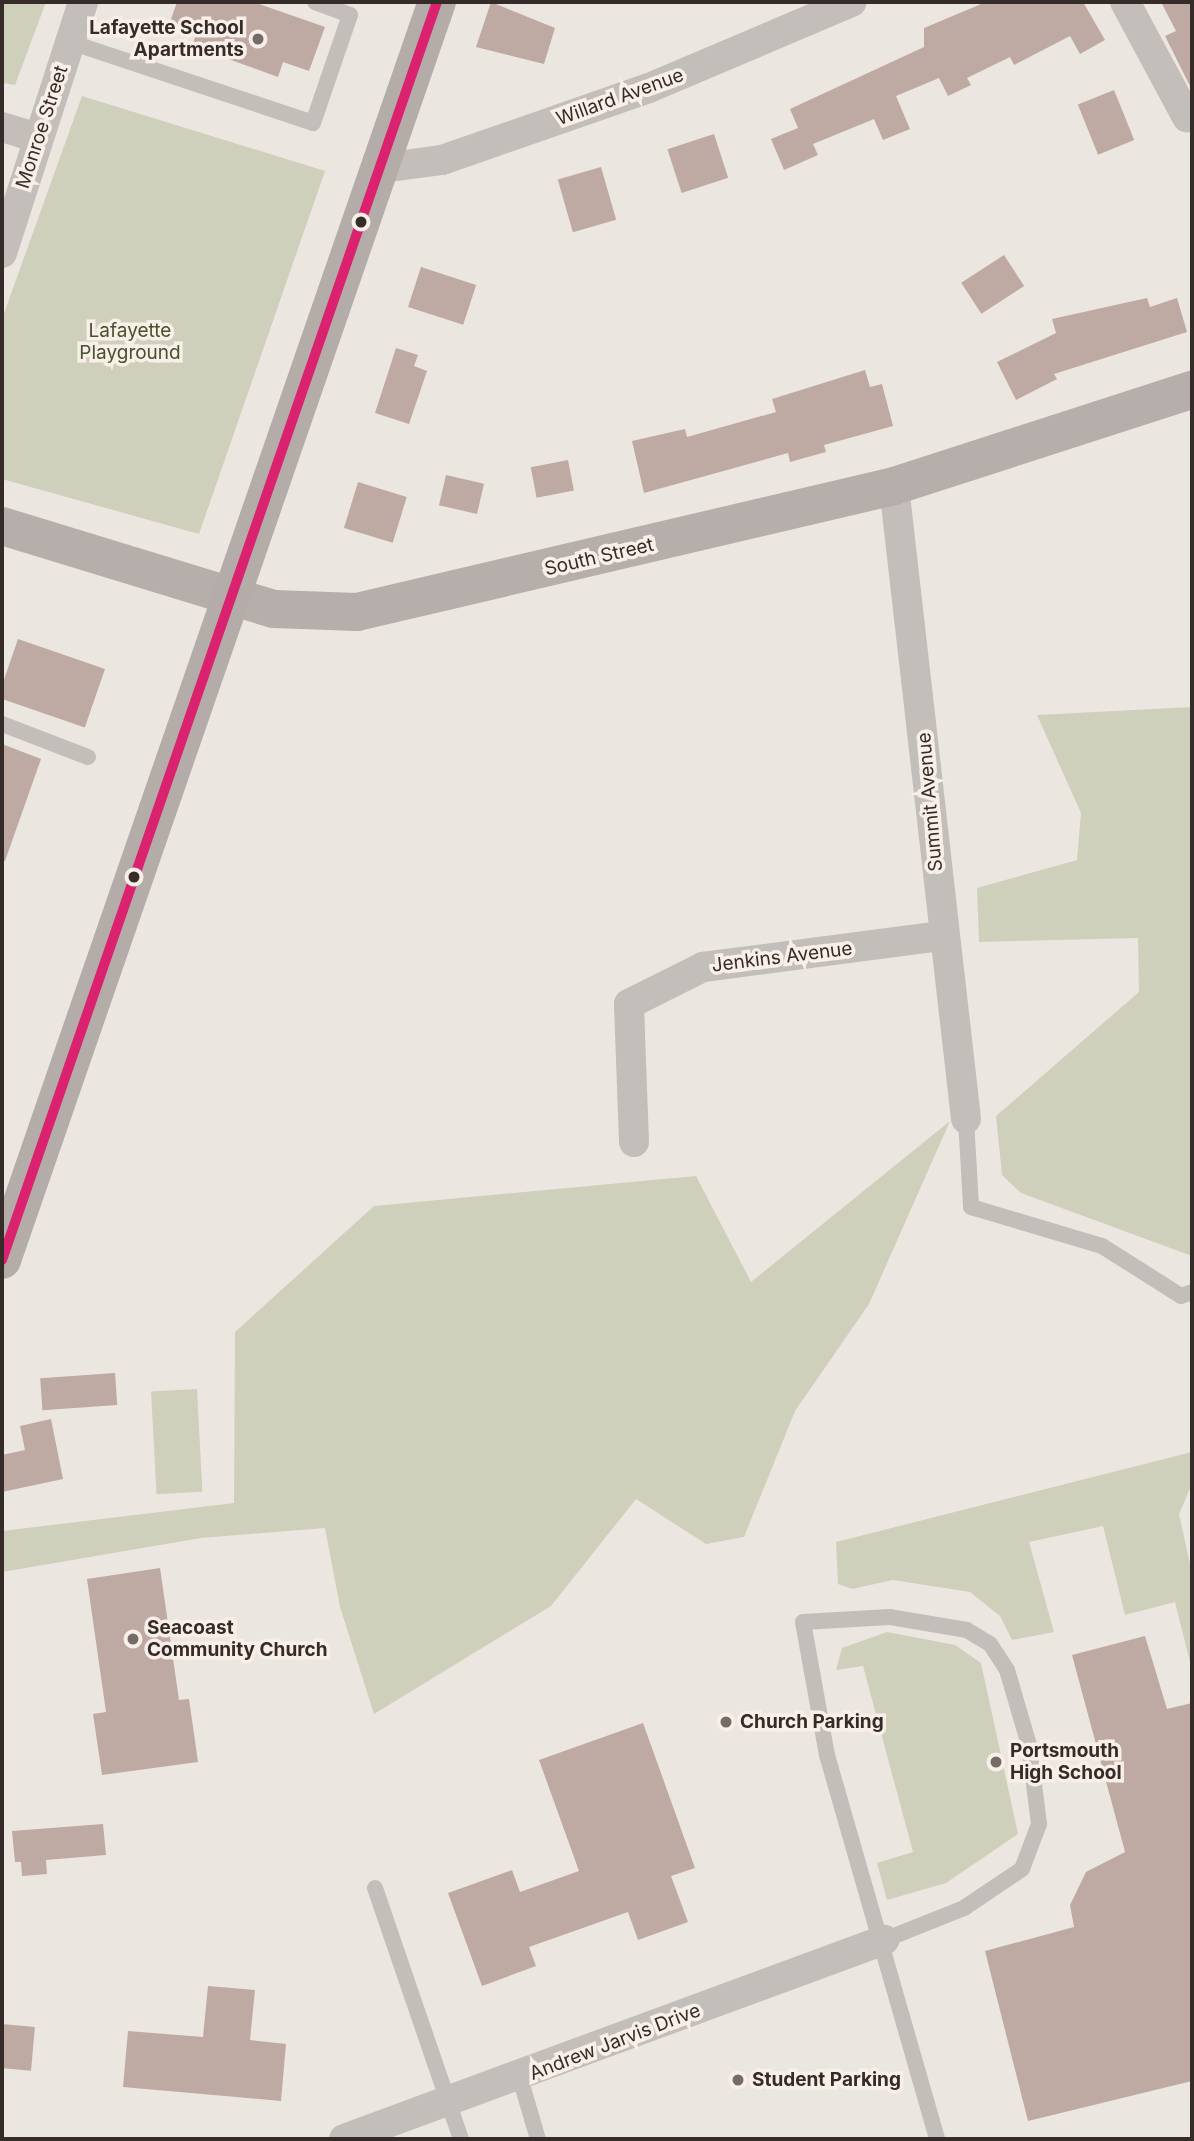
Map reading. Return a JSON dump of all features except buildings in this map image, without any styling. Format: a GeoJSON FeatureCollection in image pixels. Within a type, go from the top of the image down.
{"type":"FeatureCollection","features":[{"type":"Feature","properties":{"kind":"main road"},"geometry":{"type":"LineString","coordinates":[[2,1260],[382,168],[437,2]]}},
{"type":"Feature","properties":{"kind":"street","name":"Monroe Street"},"geometry":{"type":"LineString","coordinates":[[2,253],[83,2]]}},
{"type":"Feature","properties":{"kind":"street","name":"Willard Avenue"},"geometry":{"type":"LineString","coordinates":[[382,168],[442,160],[649,88],[852,2]]}},
{"type":"Feature","properties":{"kind":"street"},"geometry":{"type":"LineString","coordinates":[[1125,2],[1187,117]]}},
{"type":"Feature","properties":{"kind":"street"},"geometry":{"type":"LineString","coordinates":[[2,127],[37,138]]}},
{"type":"Feature","properties":{"kind":"street","name":"South Street"},"geometry":{"type":"LineString","coordinates":[[2,526],[231,596],[299,613],[357,612],[894,486],[1192,390]]}},
{"type":"Feature","properties":{"kind":"street","name":"Summit Avenue"},"geometry":{"type":"LineString","coordinates":[[894,486],[942,936],[966,1119]]}},
{"type":"Feature","properties":{"kind":"street","name":"Jenkins Avenue"},"geometry":{"type":"LineString","coordinates":[[634,1142],[629,1004],[703,967],[942,936]]}},
{"type":"Feature","properties":{"kind":"street","name":"Andrew Jarvis Drive"},"geometry":{"type":"LineString","coordinates":[[344,2139],[447,2105],[884,1940]]}},
{"type":"Feature","properties":{"kind":"lane"},"geometry":{"type":"LineString","coordinates":[[70,42],[313,123],[350,15],[315,2]]}},
{"type":"Feature","properties":{"kind":"lane"},"geometry":{"type":"LineString","coordinates":[[2,723],[88,757]]}},
{"type":"Feature","properties":{"kind":"lane"},"geometry":{"type":"LineString","coordinates":[[966,1119],[971,1207],[1102,1246],[1188,1298]]}},
{"type":"Feature","properties":{"kind":"lane"},"geometry":{"type":"LineString","coordinates":[[884,1940],[964,1908],[1022,1868],[1039,1824],[1029,1745],[1007,1670],[990,1644],[967,1630],[889,1617],[803,1622],[827,1755],[884,1940],[937,2139]]}},
{"type":"Feature","properties":{"kind":"lane"},"geometry":{"type":"LineString","coordinates":[[375,1888],[447,2105],[461,2139]]}},
{"type":"Feature","properties":{"kind":"lane"},"geometry":{"type":"LineString","coordinates":[[520,2078],[538,2139]]}},
{"type":"Feature","properties":{"kind":"green space"},"geometry":{"type":"Polygon","coordinates":[[[2,2],[46,2],[15,85],[2,83],[2,2]]]}},
{"type":"Feature","properties":{"kind":"green space","name":"Lafayette Playground"},"geometry":{"type":"Polygon","coordinates":[[[82,96],[325,171],[199,534],[2,479],[2,319],[82,96]]]}},
{"type":"Feature","properties":{"kind":"green space"},"geometry":{"type":"Polygon","coordinates":[[[1192,707],[1192,1256],[1021,1193],[1002,1175],[996,1116],[1139,992],[1138,938],[979,942],[977,888],[1077,860],[1081,813],[1037,715],[1192,707]]]}},
{"type":"Feature","properties":{"kind":"green space"},"geometry":{"type":"Polygon","coordinates":[[[950,1121],[869,1304],[795,1411],[744,1537],[706,1544],[636,1499],[551,1606],[374,1714],[340,1607],[325,1528],[201,1538],[2,1572],[2,1531],[234,1503],[235,1332],[374,1206],[696,1176],[751,1282],[950,1121]]]}},
{"type":"Feature","properties":{"kind":"green space"},"geometry":{"type":"Polygon","coordinates":[[[197,1389],[202,1492],[156,1494],[151,1391],[197,1389]]]}},
{"type":"Feature","properties":{"kind":"green space"},"geometry":{"type":"Polygon","coordinates":[[[1192,1452],[1192,1484],[1179,1514],[1192,1573],[1192,1670],[1175,1602],[1125,1615],[1103,1526],[1029,1542],[1054,1632],[1012,1640],[1000,1616],[970,1592],[893,1580],[852,1589],[838,1584],[836,1542],[1192,1452]]]}},
{"type":"Feature","properties":{"kind":"green space"},"geometry":{"type":"Polygon","coordinates":[[[887,1632],[955,1645],[981,1663],[1018,1834],[946,1883],[887,1900],[877,1863],[913,1852],[863,1666],[836,1670],[842,1648],[887,1632]]]}},
{"type":"Feature","properties":{"kind":"transit line"},"geometry":{"type":"LineString","coordinates":[[2,1260],[437,2]]}},
{"type":"Feature","properties":{"kind":"place","name":"Lafayette School Apartments"},"geometry":{"type":"Point","coordinates":[258,39]}},
{"type":"Feature","properties":{"kind":"place","name":"Seacoast Community Church"},"geometry":{"type":"Point","coordinates":[133,1639]}},
{"type":"Feature","properties":{"kind":"place","name":"Church Parking"},"geometry":{"type":"Point","coordinates":[726,1722]}},
{"type":"Feature","properties":{"kind":"place","name":"Portsmouth High School"},"geometry":{"type":"Point","coordinates":[996,1762]}},
{"type":"Feature","properties":{"kind":"place","name":"Student Parking"},"geometry":{"type":"Point","coordinates":[738,2080]}}]}
